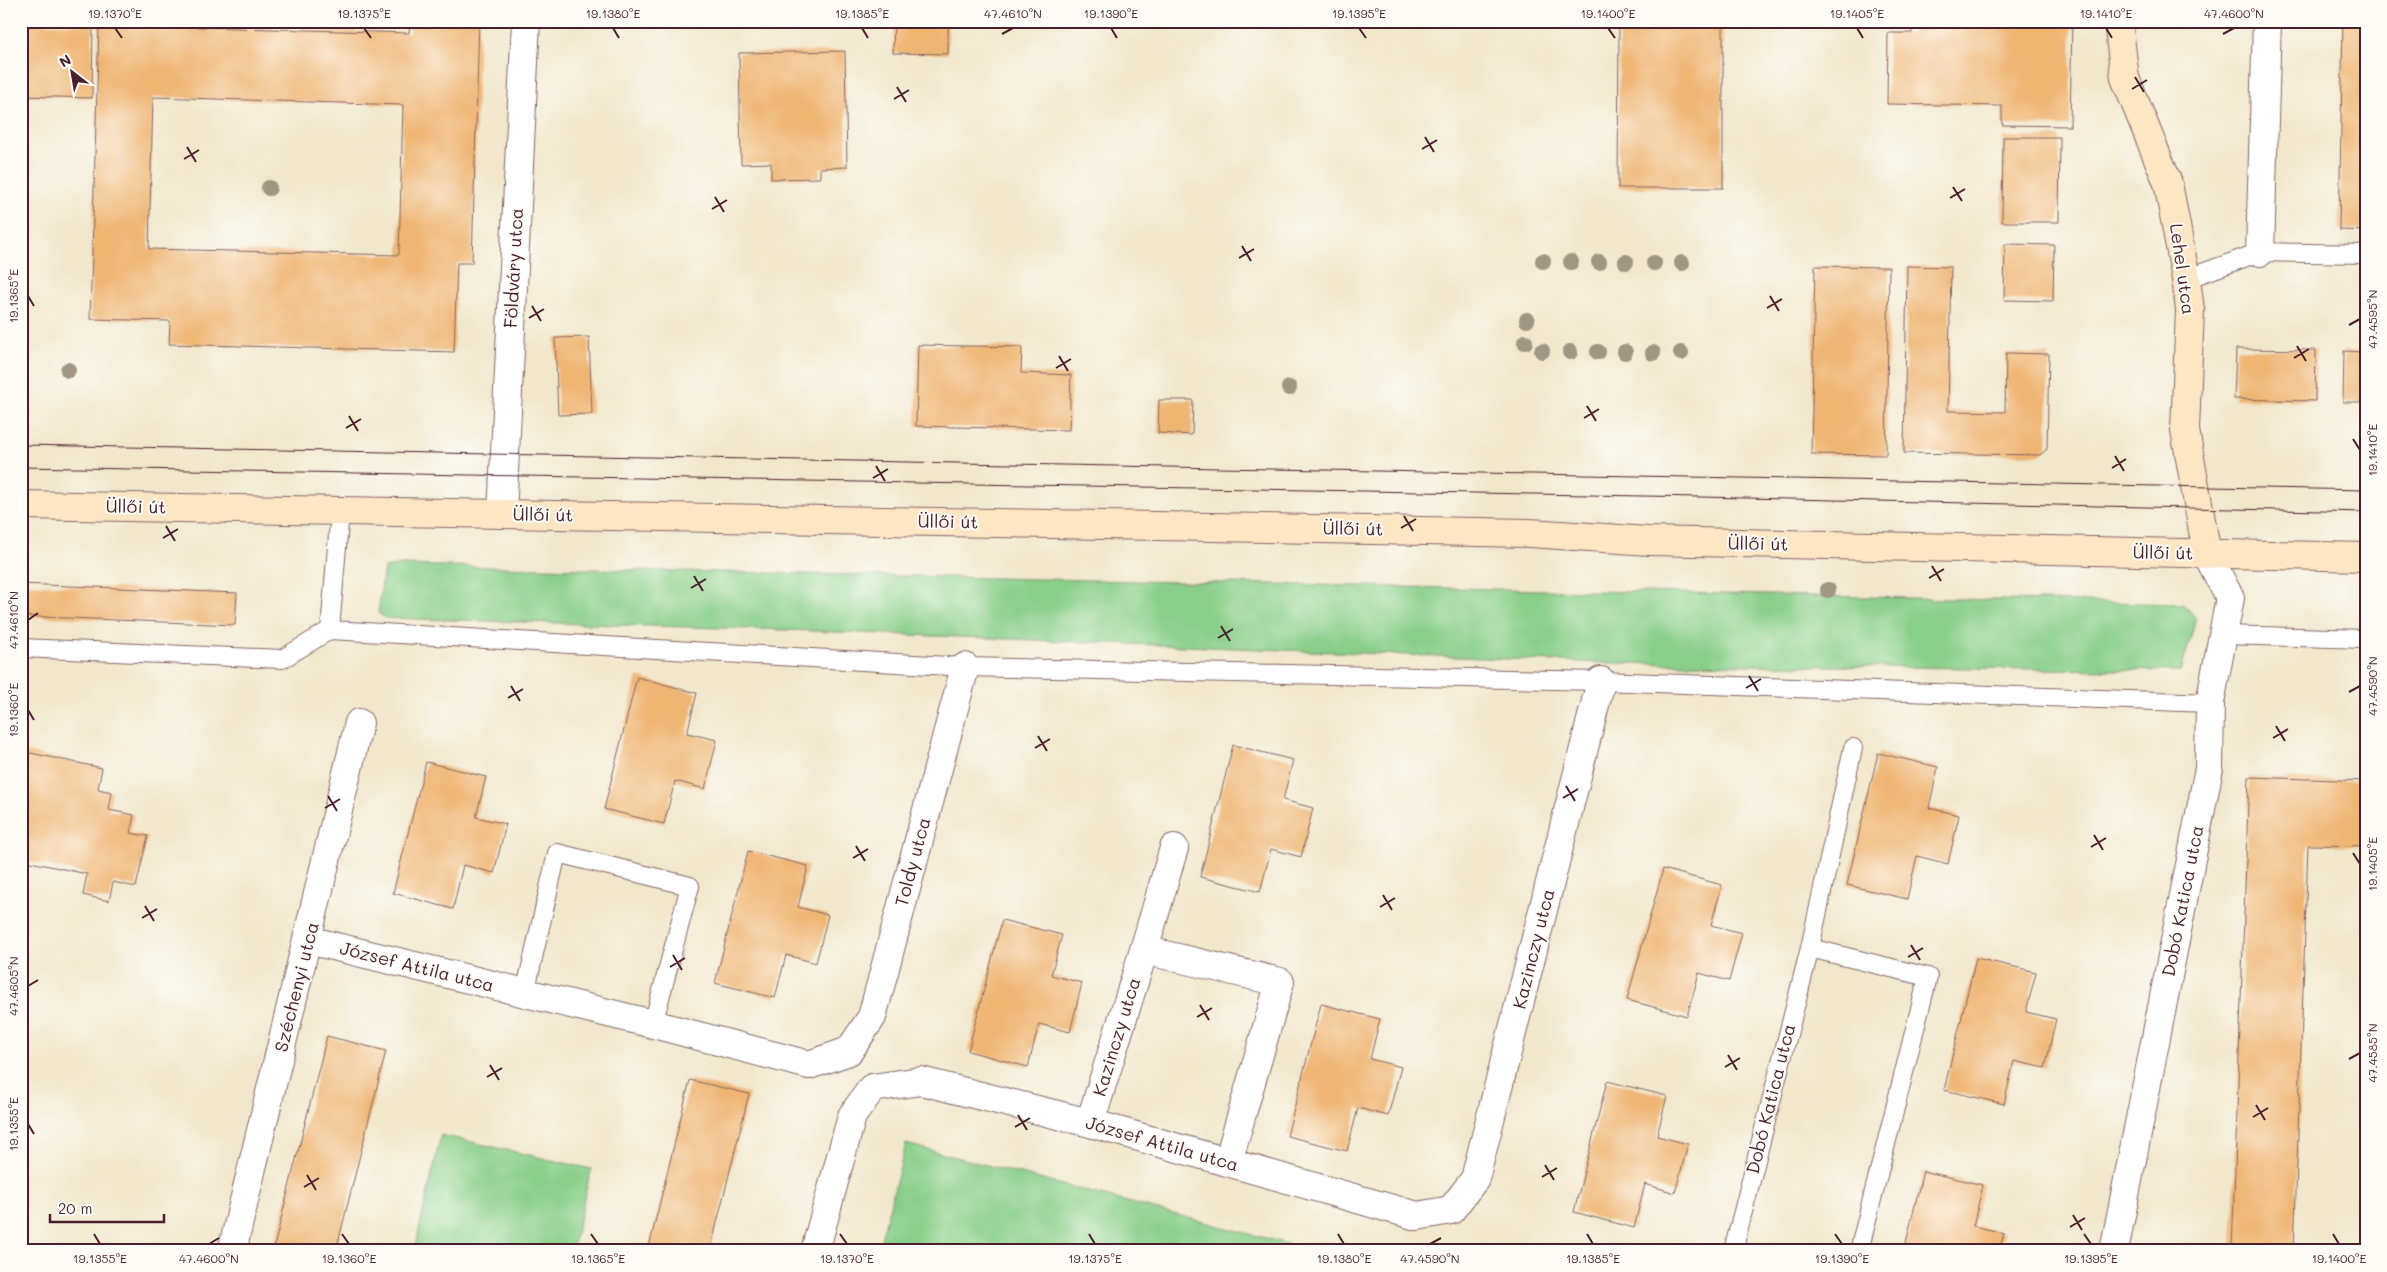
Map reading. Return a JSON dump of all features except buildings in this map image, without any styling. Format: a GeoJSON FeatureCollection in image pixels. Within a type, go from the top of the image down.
{"type":"FeatureCollection","features":[{"type":"Feature","properties":{"kind":"main road","name":"Lehel utca"},"geometry":{"type":"LineString","coordinates":[[2118,21],[2125,78],[2168,183],[2186,279],[2190,310],[2185,430],[2207,554]]}},
{"type":"Feature","properties":{"kind":"main road","name":"Üllői út"},"geometry":{"type":"LineString","coordinates":[[21,505],[1521,532],[1649,541],[2366,557]]}},
{"type":"Feature","properties":{"kind":"street","name":"Földváry utca"},"geometry":{"type":"LineString","coordinates":[[502,514],[526,21]]}},
{"type":"Feature","properties":{"kind":"street"},"geometry":{"type":"LineString","coordinates":[[2260,252],[2267,21]]}},
{"type":"Feature","properties":{"kind":"street","name":"Dobó Katica utca"},"geometry":{"type":"LineString","coordinates":[[2114,1251],[2209,768],[2210,703],[2230,598],[2207,554]]}},
{"type":"Feature","properties":{"kind":"street","name":"Toldy utca"},"geometry":{"type":"LineString","coordinates":[[849,1051],[872,1017],[965,667]]}},
{"type":"Feature","properties":{"kind":"street","name":"Kazinczy utca"},"geometry":{"type":"LineString","coordinates":[[1451,1210],[1476,1179],[1602,681]]}},
{"type":"Feature","properties":{"kind":"street","name":"Széchenyi utca"},"geometry":{"type":"LineString","coordinates":[[232,1251],[359,723]]}},
{"type":"Feature","properties":{"kind":"street","name":"Kazinczy utca"},"geometry":{"type":"LineString","coordinates":[[1090,1124],[1174,848]]}},
{"type":"Feature","properties":{"kind":"street","name":"József Attila utca"},"geometry":{"type":"LineString","coordinates":[[308,940],[653,1024],[809,1065],[849,1051]]}},
{"type":"Feature","properties":{"kind":"street"},"geometry":{"type":"LineString","coordinates":[[1144,950],[1280,982],[1228,1162]]}},
{"type":"Feature","properties":{"kind":"street","name":"József Attila utca"},"geometry":{"type":"LineString","coordinates":[[815,1251],[852,1116],[872,1088],[921,1081],[1090,1124],[1417,1216],[1451,1210]]}},
{"type":"Feature","properties":{"kind":"lane"},"geometry":{"type":"LineString","coordinates":[[2186,279],[2260,252],[2366,254]]}},
{"type":"Feature","properties":{"kind":"lane"},"geometry":{"type":"LineString","coordinates":[[330,630],[340,511]]}},
{"type":"Feature","properties":{"kind":"lane"},"geometry":{"type":"LineString","coordinates":[[21,648],[282,659],[330,630],[965,667],[1602,681],[2210,703]]}},
{"type":"Feature","properties":{"kind":"lane"},"geometry":{"type":"LineString","coordinates":[[2223,635],[2366,640]]}},
{"type":"Feature","properties":{"kind":"lane","name":"Dobó Katica utca"},"geometry":{"type":"LineString","coordinates":[[1733,1251],[1810,948],[1853,748]]}},
{"type":"Feature","properties":{"kind":"lane"},"geometry":{"type":"LineString","coordinates":[[525,993],[557,853],[690,886],[653,1024]]}},
{"type":"Feature","properties":{"kind":"lane"},"geometry":{"type":"LineString","coordinates":[[1810,948],[1928,977],[1859,1251]]}},
{"type":"Feature","properties":{"kind":"green space"},"geometry":{"type":"Polygon","coordinates":[[[402,565],[2184,604],[2196,619],[2181,671],[1606,663],[785,630],[385,618],[378,613],[384,568],[402,565]]]}},
{"type":"Feature","properties":{"kind":"green space"},"geometry":{"type":"Polygon","coordinates":[[[441,1135],[591,1169],[572,1251],[414,1251],[441,1135]]]}},
{"type":"Feature","properties":{"kind":"green space"},"geometry":{"type":"Polygon","coordinates":[[[906,1144],[1315,1251],[878,1251],[906,1144]]]}},
{"type":"Feature","properties":{"kind":"tram line"},"geometry":{"type":"LineString","coordinates":[[21,445],[2366,490]]}},
{"type":"Feature","properties":{"kind":"tram line"},"geometry":{"type":"LineString","coordinates":[[21,467],[1700,497],[2366,512]]}}]}
